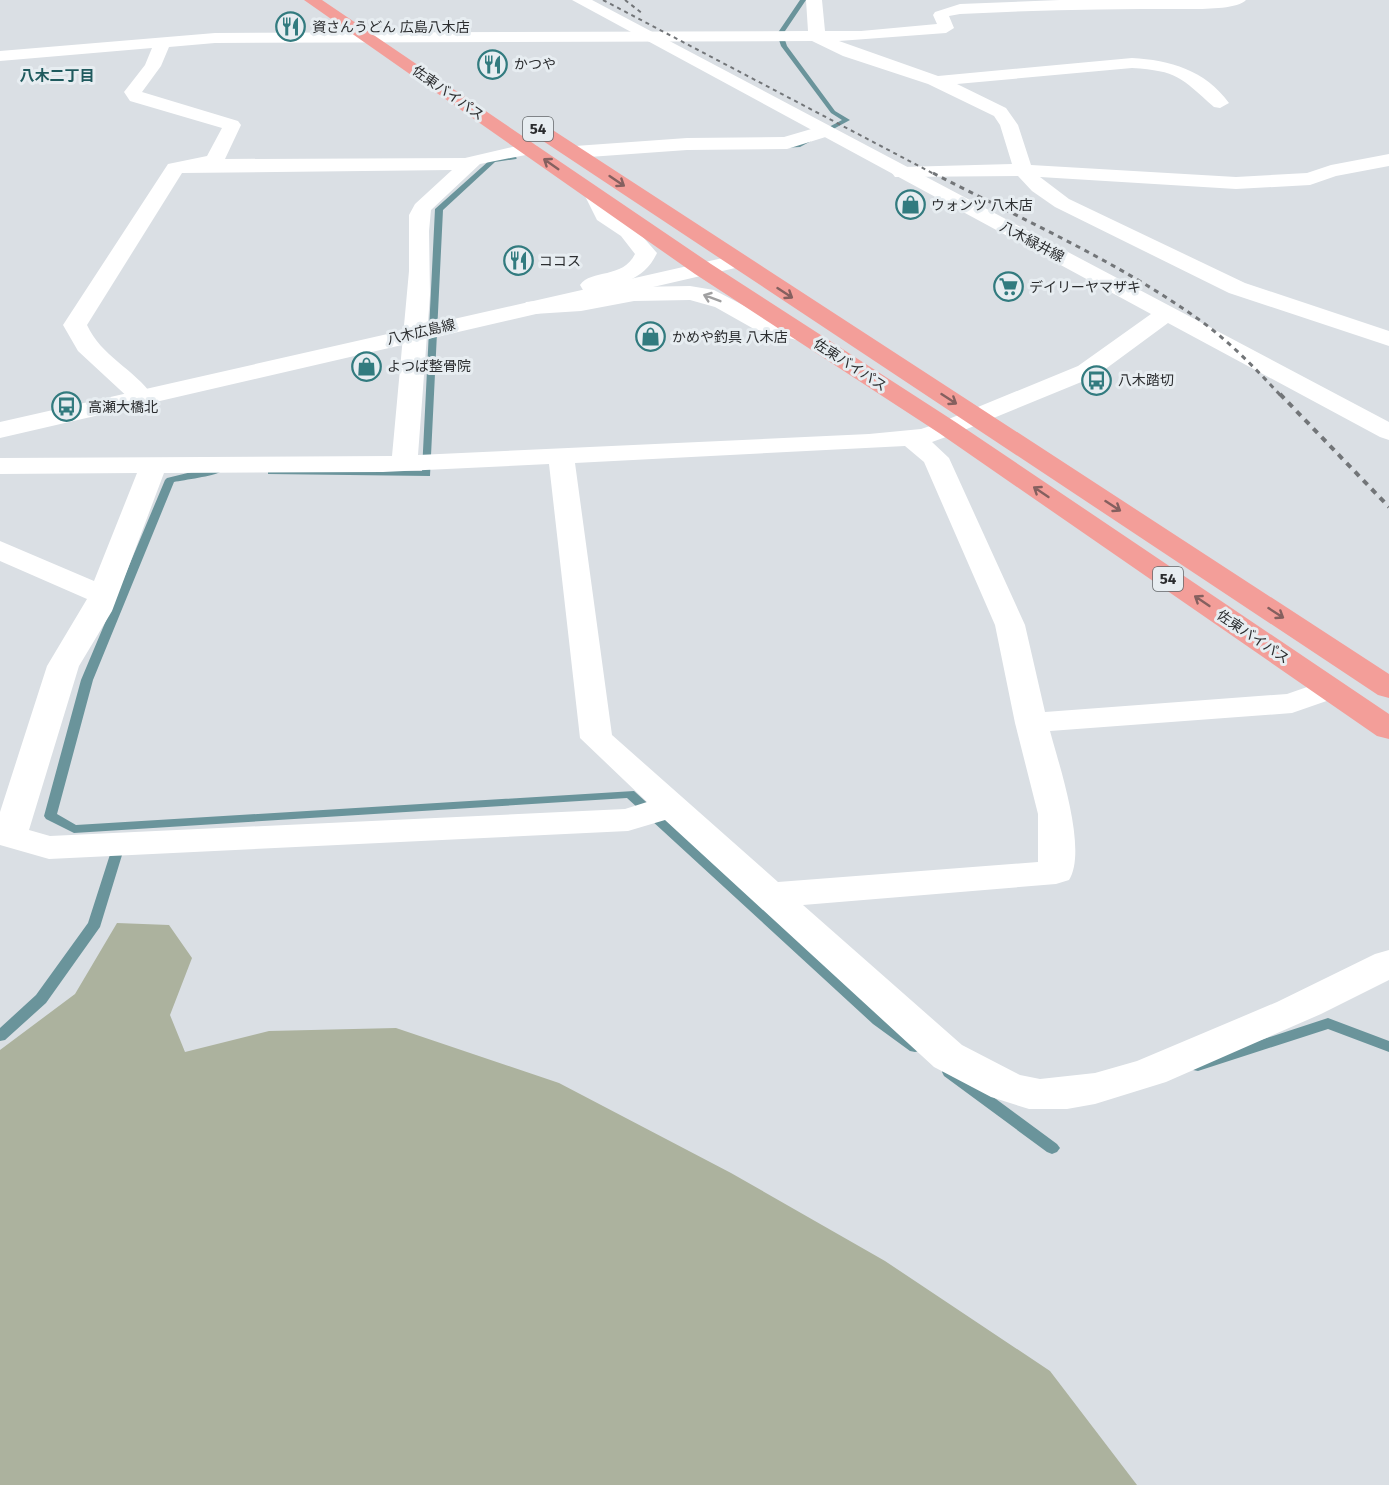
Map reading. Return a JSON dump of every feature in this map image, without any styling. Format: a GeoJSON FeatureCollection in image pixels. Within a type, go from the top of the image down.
{"type":"FeatureCollection","features":[{"type":"Feature","properties":{"kind":"highway","name":"佐東バイパス"},"geometry":{"type":"LineString","coordinates":[[312,0],[702,269],[948,428],[1389,729]]}},
{"type":"Feature","properties":{"kind":"highway","name":"佐東バイパス"},"geometry":{"type":"LineString","coordinates":[[339,0],[444,68]]}},
{"type":"Feature","properties":{"kind":"highway","name":"佐東バイパス"},"geometry":{"type":"LineString","coordinates":[[524,120],[1389,688]]}},
{"type":"Feature","properties":{"kind":"street","name":"八木緑井線"},"geometry":{"type":"LineString","coordinates":[[580,0],[1389,432]]}},
{"type":"Feature","properties":{"kind":"street"},"geometry":{"type":"LineString","coordinates":[[814,0],[817,37]]}},
{"type":"Feature","properties":{"kind":"street"},"geometry":{"type":"LineString","coordinates":[[0,56],[163,41],[256,37],[817,37],[939,30],[946,28],[941,15],[947,11],[960,9],[1085,3],[1204,4],[1238,0]]}},
{"type":"Feature","properties":{"kind":"street"},"geometry":{"type":"LineString","coordinates":[[817,37],[849,52],[934,80],[1000,112],[1009,124],[1023,170],[1039,187],[1062,203],[1195,270],[1237,288],[1389,339]]}},
{"type":"Feature","properties":{"kind":"street"},"geometry":{"type":"LineString","coordinates":[[163,41],[153,66],[133,92],[136,97],[232,125],[215,160],[200,165]]}},
{"type":"Feature","properties":{"kind":"street"},"geometry":{"type":"LineString","coordinates":[[934,80],[1002,77],[1132,63],[1162,65],[1186,74],[1220,103]]}},
{"type":"Feature","properties":{"kind":"street"},"geometry":{"type":"LineString","coordinates":[[574,152],[687,144],[787,143],[805,135],[825,131]]}},
{"type":"Feature","properties":{"kind":"street"},"geometry":{"type":"LineString","coordinates":[[404,463],[416,333],[420,262],[418,218],[422,208],[467,164],[474,160],[529,149]]}},
{"type":"Feature","properties":{"kind":"street"},"geometry":{"type":"LineString","coordinates":[[902,173],[1023,170],[1117,174],[1191,182],[1258,182],[1310,179],[1331,171],[1389,160]]}},
{"type":"Feature","properties":{"kind":"street"},"geometry":{"type":"LineString","coordinates":[[141,396],[130,382],[80,341],[75,325],[175,168],[200,165],[467,164]]}},
{"type":"Feature","properties":{"kind":"street"},"geometry":{"type":"LineString","coordinates":[[534,307],[567,291],[613,280],[643,263],[646,253],[641,245],[603,216],[594,194]]}},
{"type":"Feature","properties":{"kind":"street","name":"八木広島線"},"geometry":{"type":"LineString","coordinates":[[0,430],[736,261]]}},
{"type":"Feature","properties":{"kind":"street"},"geometry":{"type":"LineString","coordinates":[[534,307],[581,304],[634,294],[690,293],[714,299],[762,324],[804,335]]}},
{"type":"Feature","properties":{"kind":"street"},"geometry":{"type":"LineString","coordinates":[[0,466],[404,463],[561,454],[869,442],[910,437],[948,428],[1059,385],[1087,371],[1165,314]]}},
{"type":"Feature","properties":{"kind":"street"},"geometry":{"type":"LineString","coordinates":[[770,895],[1056,872],[1055,814],[1031,723],[1010,625],[936,458],[910,437]]}},
{"type":"Feature","properties":{"kind":"street"},"geometry":{"type":"LineString","coordinates":[[561,454],[596,738],[948,1056],[993,1081],[1038,1095],[1082,1091],[1175,1063],[1354,984],[1389,963]]}},
{"type":"Feature","properties":{"kind":"street"},"geometry":{"type":"LineString","coordinates":[[153,466],[97,611],[63,666],[10,836],[49,848],[628,820],[671,806]]}},
{"type":"Feature","properties":{"kind":"street"},"geometry":{"type":"LineString","coordinates":[[0,550],[33,567],[103,595]]}},
{"type":"Feature","properties":{"kind":"street"},"geometry":{"type":"LineString","coordinates":[[1031,723],[1292,703],[1330,689]]}},
{"type":"Feature","properties":{"kind":"green space"},"geometry":{"type":"Polygon","coordinates":[[[117,923],[169,925],[192,958],[170,1015],[185,1052],[269,1031],[396,1028],[559,1083],[731,1173],[885,1261],[1050,1371],[1137,1485],[0,1485],[0,1050],[75,994],[117,923]]]}},
{"type":"Feature","properties":{"kind":"waterway"},"geometry":{"type":"LineString","coordinates":[[781,146],[798,146],[847,120],[833,112],[784,46],[780,34],[803,0]]}},
{"type":"Feature","properties":{"kind":"waterway"},"geometry":{"type":"LineString","coordinates":[[271,472],[427,474],[439,209],[493,160],[514,158]]}},
{"type":"Feature","properties":{"kind":"waterway"},"geometry":{"type":"LineString","coordinates":[[215,472],[204,472],[170,480],[87,680],[50,816],[74,829],[630,794],[878,1020],[915,1047]]}},
{"type":"Feature","properties":{"kind":"waterway"},"geometry":{"type":"LineString","coordinates":[[0,1036],[41,999],[95,924],[120,842]]}},
{"type":"Feature","properties":{"kind":"waterway"},"geometry":{"type":"LineString","coordinates":[[1198,1066],[1328,1023],[1389,1047]]}},
{"type":"Feature","properties":{"kind":"waterway"},"geometry":{"type":"LineString","coordinates":[[949,1072],[1052,1148]]}},
{"type":"Feature","properties":{"kind":"railway"},"geometry":{"type":"LineString","coordinates":[[603,0],[936,175]]}},
{"type":"Feature","properties":{"kind":"railway"},"geometry":{"type":"LineString","coordinates":[[625,0],[643,14]]}},
{"type":"Feature","properties":{"kind":"railway"},"geometry":{"type":"LineString","coordinates":[[933,173],[1104,261],[1170,300],[1223,338],[1281,396]]}},
{"type":"Feature","properties":{"kind":"railway"},"geometry":{"type":"LineString","coordinates":[[1280,394],[1389,507]]}},
{"type":"Feature","properties":{"kind":"place","name":"資さんうどん 広島八木店"},"geometry":{"type":"Point","coordinates":[291,27]}},
{"type":"Feature","properties":{"kind":"place","name":"かつや"},"geometry":{"type":"Point","coordinates":[493,64]}},
{"type":"Feature","properties":{"kind":"place","name":"ウォンツ 八木店"},"geometry":{"type":"Point","coordinates":[910,205]}},
{"type":"Feature","properties":{"kind":"place","name":"ココス"},"geometry":{"type":"Point","coordinates":[518,261]}},
{"type":"Feature","properties":{"kind":"place","name":"デイリーヤマザキ"},"geometry":{"type":"Point","coordinates":[1008,287]}},
{"type":"Feature","properties":{"kind":"place","name":"かめや釣具 八木店"},"geometry":{"type":"Point","coordinates":[651,337]}},
{"type":"Feature","properties":{"kind":"place","name":"よつば整骨院"},"geometry":{"type":"Point","coordinates":[366,366]}},
{"type":"Feature","properties":{"kind":"place","name":"八木踏切"},"geometry":{"type":"Point","coordinates":[1097,380]}},
{"type":"Feature","properties":{"kind":"place","name":"高瀬大橋北"},"geometry":{"type":"Point","coordinates":[67,407]}},
{"type":"Feature","properties":{"kind":"district","name":"八木二丁目"},"geometry":{"type":"Point","coordinates":[57,76]}}]}
